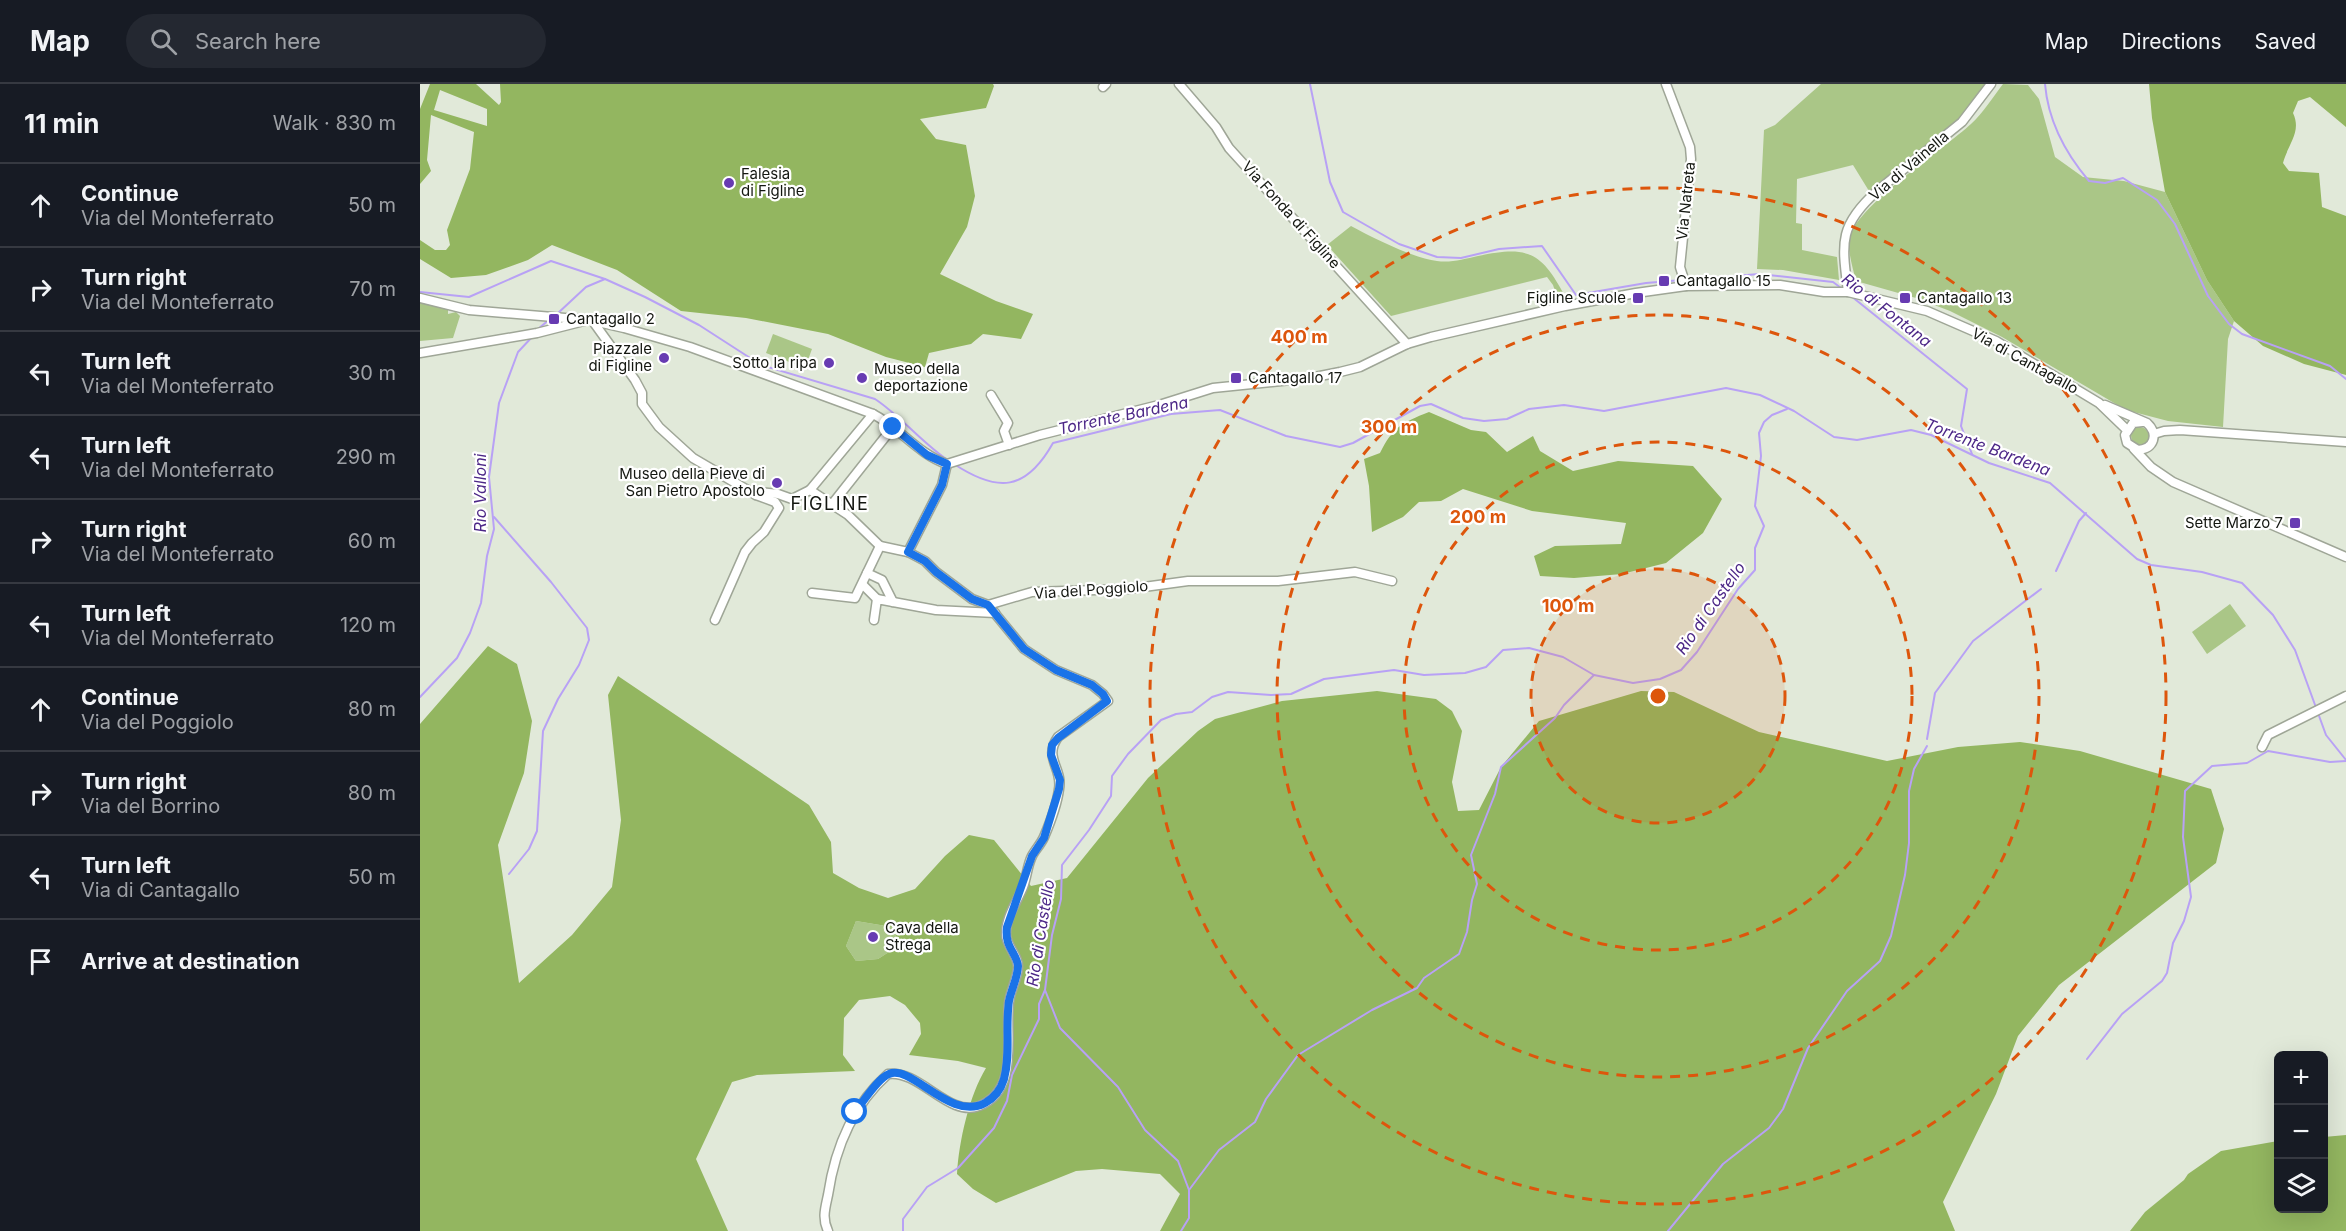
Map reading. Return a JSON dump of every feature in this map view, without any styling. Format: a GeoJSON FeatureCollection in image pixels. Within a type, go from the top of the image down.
{"type":"FeatureCollection","features":[{"type":"Feature","properties":{"kind":"street","name":"Via Fonda di Figline"},"geometry":{"type":"LineString","coordinates":[[1179,84],[1216,127],[1229,148],[1407,344]]}},
{"type":"Feature","properties":{"kind":"street","name":"Via Natreta"},"geometry":{"type":"LineString","coordinates":[[1666,84],[1690,147],[1691,159],[1680,262],[1686,286]]}},
{"type":"Feature","properties":{"kind":"street","name":"Via di Vainella"},"geometry":{"type":"LineString","coordinates":[[1843,292],[1845,233],[1864,203],[1962,122],[1991,84]]}},
{"type":"Feature","properties":{"kind":"street"},"geometry":{"type":"LineString","coordinates":[[420,298],[469,310],[590,320],[690,347],[873,414],[927,455],[947,464],[1213,388],[1310,378],[1340,372],[1360,367],[1407,344],[1569,306],[1636,293],[1686,286],[1780,285],[1843,292]]}},
{"type":"Feature","properties":{"kind":"street","name":"Via di Cantagallo"},"geometry":{"type":"LineString","coordinates":[[1843,292],[1933,313],[1996,341],[2099,403]]}},
{"type":"Feature","properties":{"kind":"street"},"geometry":{"type":"LineString","coordinates":[[420,353],[537,333],[590,320]]}},
{"type":"Feature","properties":{"kind":"street"},"geometry":{"type":"LineString","coordinates":[[590,320],[635,380],[642,393],[642,404],[659,427],[693,458],[756,495],[775,502],[779,508],[764,532],[745,552],[715,620]]}},
{"type":"Feature","properties":{"kind":"street"},"geometry":{"type":"LineString","coordinates":[[991,395],[1008,423],[1004,431],[1009,445]]}},
{"type":"Feature","properties":{"kind":"street"},"geometry":{"type":"LineString","coordinates":[[2099,403],[2150,426],[2154,434],[2150,446],[2149,465]]}},
{"type":"Feature","properties":{"kind":"street"},"geometry":{"type":"LineString","coordinates":[[2099,403],[2127,430]]}},
{"type":"Feature","properties":{"kind":"street"},"geometry":{"type":"LineString","coordinates":[[756,495],[759,492],[778,494],[792,499],[810,490],[873,414]]}},
{"type":"Feature","properties":{"kind":"street"},"geometry":{"type":"LineString","coordinates":[[2142,422],[2133,423],[2127,430],[2126,439],[2149,465],[2173,482],[2346,557]]}},
{"type":"Feature","properties":{"kind":"street"},"geometry":{"type":"LineString","coordinates":[[833,504],[893,427]]}},
{"type":"Feature","properties":{"kind":"street"},"geometry":{"type":"LineString","coordinates":[[2154,434],[2180,430],[2346,442]]}},
{"type":"Feature","properties":{"kind":"street"},"geometry":{"type":"LineString","coordinates":[[2134,449],[2142,450],[2150,446]]}},
{"type":"Feature","properties":{"kind":"street"},"geometry":{"type":"LineString","coordinates":[[908,552],[942,485],[947,464]]}},
{"type":"Feature","properties":{"kind":"street"},"geometry":{"type":"LineString","coordinates":[[810,490],[833,504],[880,546],[908,552],[925,561],[972,599],[988,605],[1024,649],[1056,670],[1092,685],[1103,694],[1107,701],[1052,745],[1051,755],[1060,780],[1059,789],[1044,838],[1032,856],[1007,927],[1006,936],[1018,967],[1009,1001],[1009,1058],[999,1090],[989,1101],[969,1109],[957,1106],[896,1073],[888,1074],[855,1112],[844,1132],[831,1172],[823,1220],[828,1231]]}},
{"type":"Feature","properties":{"kind":"street"},"geometry":{"type":"LineString","coordinates":[[812,593],[855,598],[880,546]]}},
{"type":"Feature","properties":{"kind":"street","name":"Via del Poggiolo"},"geometry":{"type":"LineString","coordinates":[[988,605],[1032,592],[1129,589],[1188,581],[1278,581],[1355,572],[1392,581]]}},
{"type":"Feature","properties":{"kind":"street"},"geometry":{"type":"LineString","coordinates":[[867,573],[882,580],[893,602]]}},
{"type":"Feature","properties":{"kind":"street"},"geometry":{"type":"LineString","coordinates":[[863,585],[877,600],[936,610],[995,613]]}},
{"type":"Feature","properties":{"kind":"street"},"geometry":{"type":"LineString","coordinates":[[874,620],[877,600]]}},
{"type":"Feature","properties":{"kind":"street"},"geometry":{"type":"LineString","coordinates":[[2262,747],[2268,735],[2346,696]]}},
{"type":"Feature","properties":{"kind":"green space"},"geometry":{"type":"Polygon","coordinates":[[[430,84],[476,84],[499,105],[501,102],[500,84],[993,84],[986,108],[920,119],[936,139],[966,145],[975,196],[967,227],[940,274],[996,301],[1033,314],[1021,339],[983,334],[971,344],[929,353],[925,367],[886,357],[828,334],[746,318],[681,311],[617,270],[552,245],[528,260],[486,275],[451,278],[420,259],[420,240],[435,250],[446,250],[450,245],[447,230],[470,169],[474,132],[431,115],[427,160],[431,171],[420,184],[420,109],[430,84]],[[440,90],[434,110],[487,126],[487,109],[440,90]]]}},
{"type":"Feature","properties":{"kind":"green space"},"geometry":{"type":"Polygon","coordinates":[[[1821,84],[1985,84],[1959,118],[1869,191],[1853,165],[1797,179],[1796,223],[1802,224],[1802,250],[1837,257],[1839,280],[1783,270],[1757,269],[1764,130],[1775,125],[1821,84]]]}},
{"type":"Feature","properties":{"kind":"green space"},"geometry":{"type":"Polygon","coordinates":[[[2003,84],[2028,85],[2039,99],[2055,157],[2083,177],[2124,181],[2165,192],[2207,280],[2234,321],[2228,339],[2223,427],[2168,421],[2126,410],[2002,337],[1950,311],[1916,298],[1856,281],[1849,245],[1854,227],[1866,212],[1902,179],[1971,124],[2003,84]]]}},
{"type":"Feature","properties":{"kind":"green space"},"geometry":{"type":"Polygon","coordinates":[[[2149,84],[2346,84],[2346,127],[2310,97],[2298,101],[2293,113],[2295,132],[2283,163],[2289,171],[2319,173],[2322,207],[2346,216],[2346,375],[2304,364],[2263,346],[2234,321],[2207,280],[2165,192],[2152,118],[2149,84]]]}},
{"type":"Feature","properties":{"kind":"green space"},"geometry":{"type":"Polygon","coordinates":[[[1351,226],[1405,252],[1437,261],[1452,261],[1510,252],[1532,256],[1549,271],[1566,298],[1558,300],[1553,285],[1547,277],[1391,316],[1327,245],[1351,226]]]}},
{"type":"Feature","properties":{"kind":"green space"},"geometry":{"type":"Polygon","coordinates":[[[420,301],[448,310],[448,314],[456,312],[460,316],[453,338],[420,341],[420,301]]]}},
{"type":"Feature","properties":{"kind":"green space"},"geometry":{"type":"Polygon","coordinates":[[[773,334],[812,349],[805,368],[766,353],[773,334]]]}},
{"type":"Feature","properties":{"kind":"green space"},"geometry":{"type":"Polygon","coordinates":[[[1429,412],[1471,430],[1486,432],[1507,452],[1533,436],[1540,451],[1573,471],[1618,461],[1693,466],[1722,499],[1703,533],[1666,563],[1622,574],[1574,578],[1540,576],[1534,556],[1555,546],[1621,544],[1626,523],[1532,511],[1463,489],[1441,501],[1419,502],[1403,517],[1372,532],[1369,486],[1364,459],[1380,453],[1389,437],[1399,427],[1429,412]]]}},
{"type":"Feature","properties":{"kind":"green space"},"geometry":{"type":"Polygon","coordinates":[[[2140,427],[2146,430],[2149,436],[2146,442],[2140,445],[2134,442],[2131,436],[2134,430],[2140,427]]]}},
{"type":"Feature","properties":{"kind":"green space"},"geometry":{"type":"Polygon","coordinates":[[[2230,604],[2246,626],[2207,654],[2192,632],[2230,604]]]}},
{"type":"Feature","properties":{"kind":"green space"},"geometry":{"type":"Polygon","coordinates":[[[488,646],[517,664],[532,721],[524,773],[498,845],[519,983],[572,935],[612,887],[621,820],[608,695],[618,676],[809,805],[831,842],[833,873],[859,888],[888,898],[915,889],[945,856],[969,835],[994,840],[1031,886],[1067,878],[1148,778],[1198,731],[1215,719],[1282,701],[1377,691],[1436,699],[1452,711],[1462,731],[1452,782],[1458,811],[1479,810],[1501,767],[1539,721],[1641,691],[1674,692],[1759,732],[1887,761],[1958,747],[2020,742],[2080,751],[2211,789],[2224,829],[2216,863],[2059,985],[2018,1036],[1996,1094],[1943,1202],[1955,1231],[1160,1231],[1180,1194],[1160,1174],[1102,1169],[1076,1171],[996,1203],[973,1189],[957,1174],[966,1119],[986,1068],[958,1061],[909,1055],[921,1034],[920,1023],[905,1005],[890,996],[859,1000],[844,1018],[843,1055],[855,1071],[757,1075],[732,1082],[696,1159],[728,1231],[420,1231],[420,724],[488,646]],[[856,921],[846,946],[856,961],[878,959],[892,950],[898,928],[856,921]]]}},
{"type":"Feature","properties":{"kind":"green space","name":"Cava della Strega"},"geometry":{"type":"Polygon","coordinates":[[[856,921],[898,928],[892,950],[878,959],[856,961],[846,946],[856,921]]]}},
{"type":"Feature","properties":{"kind":"green space"},"geometry":{"type":"Polygon","coordinates":[[[2346,1135],[2346,1231],[2130,1231],[2145,1212],[2184,1180],[2188,1174],[2221,1151],[2274,1142],[2274,1213],[2328,1213],[2328,1137],[2346,1135]]]}},
{"type":"Feature","properties":{"kind":"waterway","name":"Rio di Fontana"},"geometry":{"type":"LineString","coordinates":[[1310,84],[1330,182],[1343,212],[1399,244],[1437,257],[1461,258],[1499,249],[1542,246],[1576,295],[1646,283],[1682,280]]}},
{"type":"Feature","properties":{"kind":"waterway"},"geometry":{"type":"LineString","coordinates":[[2045,84],[2054,123],[2081,171],[2089,181],[2105,183],[2123,178],[2157,200],[2175,224],[2208,296],[2229,324],[2242,334],[2330,366],[2346,379]]}},
{"type":"Feature","properties":{"kind":"waterway","name":"Torrente Bardena"},"geometry":{"type":"LineString","coordinates":[[420,292],[469,297],[551,261],[605,279],[645,297],[699,325],[761,365],[875,399],[949,461]]}},
{"type":"Feature","properties":{"kind":"waterway","name":"Rio di Fontana"},"geometry":{"type":"LineString","coordinates":[[1688,280],[1759,274],[1833,282],[1841,288]]}},
{"type":"Feature","properties":{"kind":"waterway","name":"Rio Valloni"},"geometry":{"type":"LineString","coordinates":[[557,314],[586,287],[605,279]]}},
{"type":"Feature","properties":{"kind":"waterway","name":"Rio di Fontana"},"geometry":{"type":"LineString","coordinates":[[1851,296],[1967,389],[1961,426],[1972,454]]}},
{"type":"Feature","properties":{"kind":"waterway","name":"Rio Valloni"},"geometry":{"type":"LineString","coordinates":[[538,329],[550,319]]}},
{"type":"Feature","properties":{"kind":"waterway","name":"Rio Valloni"},"geometry":{"type":"LineString","coordinates":[[420,697],[457,658],[470,633],[481,603],[487,556],[494,529],[489,477],[499,403],[518,352],[533,336]]}},
{"type":"Feature","properties":{"kind":"waterway","name":"Torrente Bardena"},"geometry":{"type":"LineString","coordinates":[[954,464],[984,480],[998,483],[1010,482],[1032,471],[1053,443],[1171,414],[1220,410],[1286,436],[1340,447],[1353,443],[1420,406],[1431,404],[1463,418],[1484,421],[1507,419],[1529,409],[1564,405],[1604,411],[1726,388],[1760,395],[1794,411],[1834,437],[1857,440],[1911,430],[1931,435],[1989,463],[2050,483],[2137,559],[2151,565],[2202,572],[2242,583],[2273,615],[2295,650],[2326,735],[2346,760]]}},
{"type":"Feature","properties":{"kind":"waterway","name":"Rio di Castello"},"geometry":{"type":"LineString","coordinates":[[903,1231],[903,1219],[927,1187],[958,1168],[994,1128],[1007,1101],[1012,1075],[1039,1019],[1039,1004],[1045,990],[1052,935],[1061,899],[1062,865],[1111,796],[1112,776],[1128,754],[1161,720],[1176,714],[1192,712],[1212,697],[1228,692],[1291,694],[1324,679],[1394,670],[1424,675],[1465,673],[1486,667],[1503,650],[1529,648],[1563,657],[1594,675],[1633,683],[1660,679],[1681,670],[1697,652],[1738,589],[1755,570],[1755,548],[1764,526],[1755,506],[1761,456],[1759,433],[1764,422],[1772,415],[1787,409]]}},
{"type":"Feature","properties":{"kind":"waterway"},"geometry":{"type":"LineString","coordinates":[[2056,571],[2079,521],[2086,513]]}},
{"type":"Feature","properties":{"kind":"waterway"},"geometry":{"type":"LineString","coordinates":[[494,517],[551,582],[587,628],[589,640],[579,665],[558,699],[543,731],[537,831],[529,849],[509,874]]}},
{"type":"Feature","properties":{"kind":"waterway"},"geometry":{"type":"LineString","coordinates":[[1927,739],[1935,693],[1973,641],[2041,589]]}},
{"type":"Feature","properties":{"kind":"waterway"},"geometry":{"type":"LineString","coordinates":[[1189,1190],[1219,1150],[1255,1122],[1266,1099],[1298,1055],[1372,1010],[1417,988],[1424,978],[1459,954],[1467,932],[1477,884],[1471,855],[1495,794],[1501,767],[1555,718],[1564,705],[1594,675]]}},
{"type":"Feature","properties":{"kind":"waterway"},"geometry":{"type":"LineString","coordinates":[[1668,1231],[1723,1164],[1769,1128],[1783,1109],[1808,1048],[1847,991],[1880,961],[1891,936],[1905,875],[1909,843],[1909,791],[1914,769],[1927,746]]}},
{"type":"Feature","properties":{"kind":"waterway"},"geometry":{"type":"LineString","coordinates":[[2087,1059],[2122,1014],[2162,981],[2167,973],[2173,943],[2184,921],[2191,897],[2183,837],[2185,791],[2212,766],[2247,763],[2268,751],[2330,762],[2346,761]]}},
{"type":"Feature","properties":{"kind":"waterway"},"geometry":{"type":"LineString","coordinates":[[1045,990],[1060,1028],[1118,1087],[1145,1130],[1178,1161],[1189,1190],[1189,1218],[1181,1231]]}},
{"type":"Feature","properties":{"kind":"place","name":"Falesia di Figline"},"geometry":{"type":"Point","coordinates":[729,183]}},
{"type":"Feature","properties":{"kind":"place","name":"Cantagallo 15"},"geometry":{"type":"Point","coordinates":[1664,281]}},
{"type":"Feature","properties":{"kind":"place","name":"Figline Scuole"},"geometry":{"type":"Point","coordinates":[1638,298]}},
{"type":"Feature","properties":{"kind":"place","name":"Cantagallo 13"},"geometry":{"type":"Point","coordinates":[1905,298]}},
{"type":"Feature","properties":{"kind":"place","name":"Cantagallo 2"},"geometry":{"type":"Point","coordinates":[554,319]}},
{"type":"Feature","properties":{"kind":"place","name":"Piazzale di Figline"},"geometry":{"type":"Point","coordinates":[664,358]}},
{"type":"Feature","properties":{"kind":"place","name":"Sotto la ripa"},"geometry":{"type":"Point","coordinates":[829,363]}},
{"type":"Feature","properties":{"kind":"place","name":"Museo della deportazione"},"geometry":{"type":"Point","coordinates":[862,378]}},
{"type":"Feature","properties":{"kind":"place","name":"Cantagallo 17"},"geometry":{"type":"Point","coordinates":[1236,378]}},
{"type":"Feature","properties":{"kind":"place","name":"Museo della Pieve di San Pietro Apostolo"},"geometry":{"type":"Point","coordinates":[777,483]}},
{"type":"Feature","properties":{"kind":"place","name":"Sette Marzo 7"},"geometry":{"type":"Point","coordinates":[2295,523]}},
{"type":"Feature","properties":{"kind":"place","name":"Cava della Strega"},"geometry":{"type":"Point","coordinates":[873,937]}},
{"type":"Feature","properties":{"kind":"district","name":"FIGLINE"},"geometry":{"type":"Point","coordinates":[830,504]}},
{"type":"Feature","properties":{"kind":"route"},"geometry":{"type":"LineString","coordinates":[[855,1112],[888,1074],[896,1073],[957,1106],[969,1109],[989,1101],[999,1090],[1004,1081],[1009,1058],[1009,1001],[1018,967],[1006,936],[1007,927],[1032,856],[1044,838],[1059,789],[1060,780],[1051,755],[1052,745],[1107,701],[1103,694],[1092,685],[1056,670],[1024,649],[988,605],[972,599],[925,561],[908,552],[942,485],[947,464],[927,455],[893,427]]}}]}
